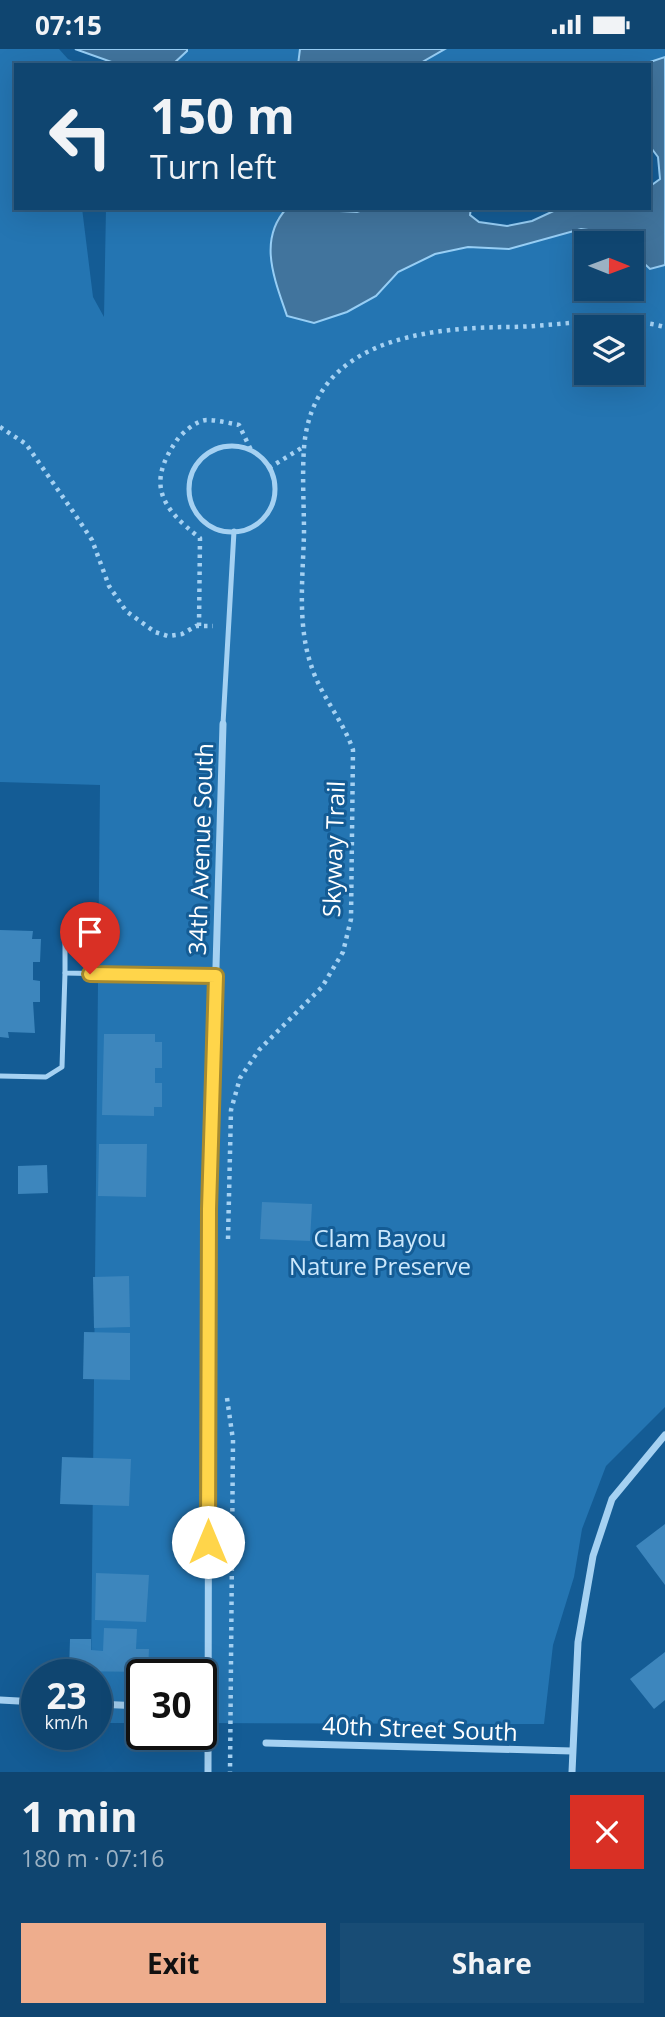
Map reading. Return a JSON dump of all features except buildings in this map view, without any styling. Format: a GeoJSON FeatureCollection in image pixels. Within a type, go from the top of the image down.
{"type":"FeatureCollection","features":[{"type":"Feature","properties":{"kind":"street","name":"34th Avenue South"},"geometry":{"type":"LineString","coordinates":[[205,1659],[209,1223],[223,724]]}},
{"type":"Feature","properties":{"kind":"street"},"geometry":{"type":"LineString","coordinates":[[572,1772],[578,1642],[593,1556],[612,1499],[665,1435]]}},
{"type":"Feature","properties":{"kind":"street"},"geometry":{"type":"LineString","coordinates":[[0,1700],[21,1701]]}},
{"type":"Feature","properties":{"kind":"street","name":"40th Street South"},"geometry":{"type":"LineString","coordinates":[[266,1742],[572,1751]]}},
{"type":"Feature","properties":{"kind":"street","name":"34th Avenue South"},"geometry":{"type":"LineString","coordinates":[[207,1750],[208,1772]]}},
{"type":"Feature","properties":{"kind":"lane"},"geometry":{"type":"LineString","coordinates":[[230,446],[251,450],[268,468],[275,491],[271,505],[253,526],[234,531],[212,527],[193,507],[190,479],[195,466],[216,448],[230,446]]}},
{"type":"Feature","properties":{"kind":"lane"},"geometry":{"type":"LineString","coordinates":[[223,724],[234,531]]}},
{"type":"Feature","properties":{"kind":"lane"},"geometry":{"type":"LineString","coordinates":[[0,1076],[46,1077],[62,1067],[65,940]]}},
{"type":"Feature","properties":{"kind":"lane"},"geometry":{"type":"LineString","coordinates":[[65,973],[216,976]]}},
{"type":"Feature","properties":{"kind":"path","name":"Skyway Trail"},"geometry":{"type":"LineString","coordinates":[[228,1244],[231,1110],[240,1078],[259,1050],[322,987],[343,953],[351,919],[353,750],[343,725],[311,668],[303,637],[304,447],[316,403],[334,375],[369,348],[454,327],[533,327],[616,319],[665,327]]}},
{"type":"Feature","properties":{"kind":"path"},"geometry":{"type":"LineString","coordinates":[[199,626],[200,538],[175,518],[158,487],[162,461],[182,433],[204,419],[239,425],[251,450]]}},
{"type":"Feature","properties":{"kind":"path"},"geometry":{"type":"LineString","coordinates":[[0,427],[26,444],[92,540],[108,586],[126,611],[155,632],[168,636],[199,626],[228,626]]}},
{"type":"Feature","properties":{"kind":"path"},"geometry":{"type":"LineString","coordinates":[[268,468],[304,447]]}},
{"type":"Feature","properties":{"kind":"path"},"geometry":{"type":"LineString","coordinates":[[226,1390],[233,1440],[230,1772]]}},
{"type":"Feature","properties":{"kind":"green space","name":"Clam Bayou Nature Preserve"},"geometry":{"type":"Polygon","coordinates":[[[0,49],[59,49],[68,59],[77,63],[14,63],[14,210],[82,210],[93,297],[104,317],[106,210],[285,210],[277,219],[270,246],[347,312],[375,296],[398,272],[435,254],[468,247],[509,249],[581,229],[596,231],[574,231],[574,301],[644,301],[644,263],[650,269],[665,265],[665,1407],[606,1466],[582,1529],[574,1577],[553,1645],[544,1724],[217,1723],[217,1659],[126,1659],[126,1723],[112,1723],[112,1659],[91,1659],[100,785],[0,782],[0,49]]]}},
{"type":"Feature","properties":{"kind":"green space"},"geometry":{"type":"Polygon","coordinates":[[[187,49],[300,49],[298,63],[174,63],[187,49]]]}},
{"type":"Feature","properties":{"kind":"green space"},"geometry":{"type":"Polygon","coordinates":[[[445,49],[665,49],[665,57],[647,63],[420,63],[445,49]]]}},
{"type":"Feature","properties":{"kind":"shaded area"},"geometry":{"type":"Polygon","coordinates":[[[75,49],[187,49],[174,63],[114,63],[75,49]]]}},
{"type":"Feature","properties":{"kind":"shaded area"},"geometry":{"type":"Polygon","coordinates":[[[300,49],[445,49],[420,63],[298,63],[300,49]]]}},
{"type":"Feature","properties":{"kind":"shaded area"},"geometry":{"type":"Polygon","coordinates":[[[665,57],[665,265],[650,269],[644,263],[644,231],[581,229],[509,249],[468,247],[435,254],[398,272],[376,296],[347,312],[314,323],[287,316],[271,261],[273,233],[286,210],[471,210],[470,215],[479,222],[507,226],[532,221],[556,210],[651,210],[651,186],[660,179],[658,157],[651,148],[651,63],[647,63],[665,57]]]}},
{"type":"Feature","properties":{"kind":"route"},"geometry":{"type":"LineString","coordinates":[[90,974],[216,976],[209,1209],[208,1542]]}}]}
